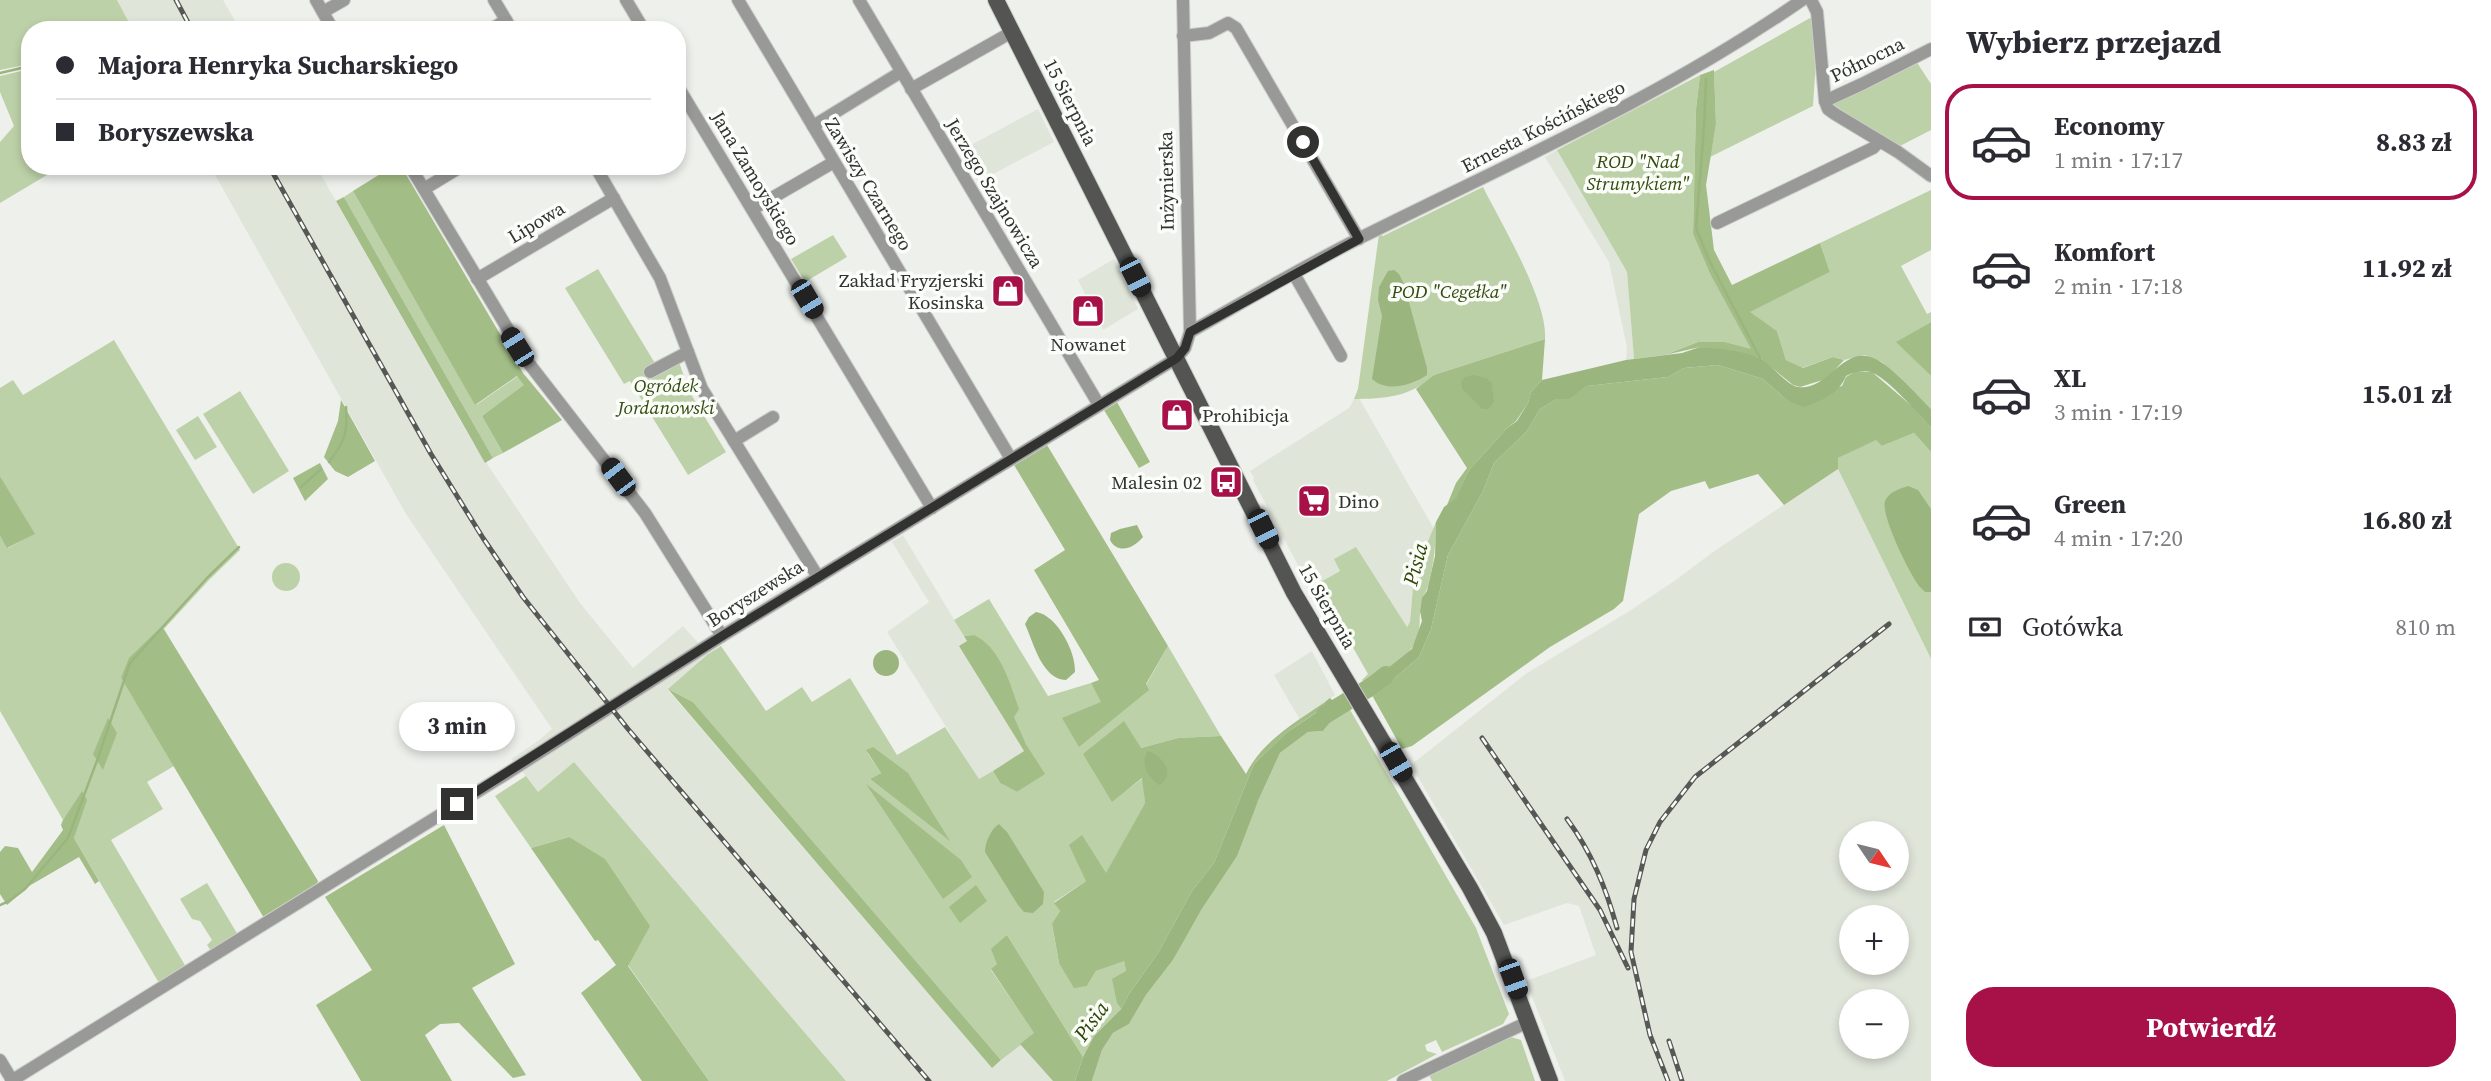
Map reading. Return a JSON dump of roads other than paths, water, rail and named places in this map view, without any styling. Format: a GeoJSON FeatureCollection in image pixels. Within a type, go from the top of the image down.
{"type":"FeatureCollection","features":[{"type":"Feature","properties":{"kind":"main road","name":"15 Sierpnia"},"geometry":{"type":"LineString","coordinates":[[996,0],[1282,570],[1486,918],[1513,979],[1550,1081]]}},
{"type":"Feature","properties":{"kind":"street"},"geometry":{"type":"LineString","coordinates":[[316,0],[328,21]]}},
{"type":"Feature","properties":{"kind":"street"},"geometry":{"type":"LineString","coordinates":[[323,12],[344,0]]}},
{"type":"Feature","properties":{"kind":"street"},"geometry":{"type":"LineString","coordinates":[[494,0],[507,21]]}},
{"type":"Feature","properties":{"kind":"street"},"geometry":{"type":"LineString","coordinates":[[626,0],[639,21]]}},
{"type":"Feature","properties":{"kind":"street","name":"Zawiszy Czarnego"},"geometry":{"type":"LineString","coordinates":[[738,0],[1011,459]]}},
{"type":"Feature","properties":{"kind":"street","name":"Jerzego Szajnowicza"},"geometry":{"type":"LineString","coordinates":[[859,0],[1100,405]]}},
{"type":"Feature","properties":{"kind":"street","name":"Inżynierska"},"geometry":{"type":"LineString","coordinates":[[1177,358],[1185,348],[1190,332],[1183,0]]}},
{"type":"Feature","properties":{"kind":"street","name":"Ernesta Kościńskiego"},"geometry":{"type":"LineString","coordinates":[[1190,332],[1359,239],[1568,138],[1658,90],[1744,40],[1802,0]]}},
{"type":"Feature","properties":{"kind":"street"},"geometry":{"type":"LineString","coordinates":[[1811,0],[1818,12],[1825,101]]}},
{"type":"Feature","properties":{"kind":"street"},"geometry":{"type":"LineString","coordinates":[[1183,36],[1209,33],[1228,23],[1233,24],[1359,239]]}},
{"type":"Feature","properties":{"kind":"street"},"geometry":{"type":"LineString","coordinates":[[911,89],[1012,32]]}},
{"type":"Feature","properties":{"kind":"street","name":"Północna"},"geometry":{"type":"LineString","coordinates":[[1931,49],[1825,101],[1828,109],[1835,114],[1931,176]]}},
{"type":"Feature","properties":{"kind":"street"},"geometry":{"type":"LineString","coordinates":[[813,126],[901,72]]}},
{"type":"Feature","properties":{"kind":"street","name":"Jana Zamoyskiego"},"geometry":{"type":"LineString","coordinates":[[686,100],[932,508]]}},
{"type":"Feature","properties":{"kind":"street"},"geometry":{"type":"LineString","coordinates":[[1717,223],[1873,148],[1880,141]]}},
{"type":"Feature","properties":{"kind":"street"},"geometry":{"type":"LineString","coordinates":[[753,209],[834,162]]}},
{"type":"Feature","properties":{"kind":"street"},"geometry":{"type":"LineString","coordinates":[[415,175],[508,332],[539,378],[645,513],[722,636]]}},
{"type":"Feature","properties":{"kind":"street"},"geometry":{"type":"LineString","coordinates":[[424,189],[447,175]]}},
{"type":"Feature","properties":{"kind":"street"},"geometry":{"type":"LineString","coordinates":[[600,175],[660,278],[702,388],[818,577]]}},
{"type":"Feature","properties":{"kind":"street","name":"Lipowa"},"geometry":{"type":"LineString","coordinates":[[477,279],[614,198]]}},
{"type":"Feature","properties":{"kind":"street"},"geometry":{"type":"LineString","coordinates":[[1294,274],[1341,356]]}},
{"type":"Feature","properties":{"kind":"street"},"geometry":{"type":"LineString","coordinates":[[650,373],[688,352]]}},
{"type":"Feature","properties":{"kind":"street","name":"Boryszewska"},"geometry":{"type":"LineString","coordinates":[[12,1081],[722,636],[1177,358]]}},
{"type":"Feature","properties":{"kind":"street"},"geometry":{"type":"LineString","coordinates":[[734,441],[773,417]]}},
{"type":"Feature","properties":{"kind":"street"},"geometry":{"type":"LineString","coordinates":[[1403,1081],[1528,1022]]}},
{"type":"Feature","properties":{"kind":"street"},"geometry":{"type":"LineString","coordinates":[[0,1060],[12,1081]]}},
{"type":"Feature","properties":{"kind":"waterway"},"geometry":{"type":"LineString","coordinates":[[0,73],[21,68]]}},
{"type":"Feature","properties":{"kind":"waterway"},"geometry":{"type":"LineString","coordinates":[[1706,79],[1696,228],[1759,360]]}},
{"type":"Feature","properties":{"kind":"waterway"},"geometry":{"type":"LineString","coordinates":[[329,462],[344,436],[346,407]]}},
{"type":"Feature","properties":{"kind":"waterway"},"geometry":{"type":"LineString","coordinates":[[301,487],[321,469]]}},
{"type":"Feature","properties":{"kind":"waterway"},"geometry":{"type":"LineString","coordinates":[[0,905],[25,889],[68,838],[130,663],[239,547]]}},
{"type":"Feature","properties":{"kind":"waterway","name":"Pisia"},"geometry":{"type":"LineString","coordinates":[[1325,715],[1386,675]]}},
{"type":"Feature","properties":{"kind":"railway"},"geometry":{"type":"LineString","coordinates":[[176,0],[187,21]]}},
{"type":"Feature","properties":{"kind":"railway"},"geometry":{"type":"LineString","coordinates":[[274,175],[431,454],[523,597],[628,729],[929,1081]]}},
{"type":"Feature","properties":{"kind":"railway"},"geometry":{"type":"LineString","coordinates":[[1668,1081],[1650,1035],[1631,952],[1634,899],[1646,850],[1660,822],[1695,777],[1889,624]]}},
{"type":"Feature","properties":{"kind":"railway"},"geometry":{"type":"LineString","coordinates":[[1482,738],[1600,910],[1628,968]]}},
{"type":"Feature","properties":{"kind":"railway"},"geometry":{"type":"LineString","coordinates":[[1567,819],[1597,871],[1617,928]]}},
{"type":"Feature","properties":{"kind":"railway"},"geometry":{"type":"LineString","coordinates":[[1669,1041],[1682,1081]]}},
{"type":"Feature","properties":{"kind":"place","name":"Zakład Fryzjerski Kosinska"},"geometry":{"type":"Point","coordinates":[1008,291]}},
{"type":"Feature","properties":{"kind":"place","name":"Nowanet"},"geometry":{"type":"Point","coordinates":[1088,311]}},
{"type":"Feature","properties":{"kind":"place","name":"Prohibicja"},"geometry":{"type":"Point","coordinates":[1177,415]}},
{"type":"Feature","properties":{"kind":"place","name":"Malesin 02"},"geometry":{"type":"Point","coordinates":[1226,482]}},
{"type":"Feature","properties":{"kind":"place","name":"Dino"},"geometry":{"type":"Point","coordinates":[1314,501]}},
{"type":"Feature","properties":{"kind":"park label","name":"ROD \"Nad Strumykiem\""},"geometry":{"type":"Point","coordinates":[1638,172]}},
{"type":"Feature","properties":{"kind":"park label","name":"POD \"Cegełka\""},"geometry":{"type":"Point","coordinates":[1449,291]}},
{"type":"Feature","properties":{"kind":"park label","name":"Ogródek Jordanowski"},"geometry":{"type":"Point","coordinates":[666,396]}}]}
